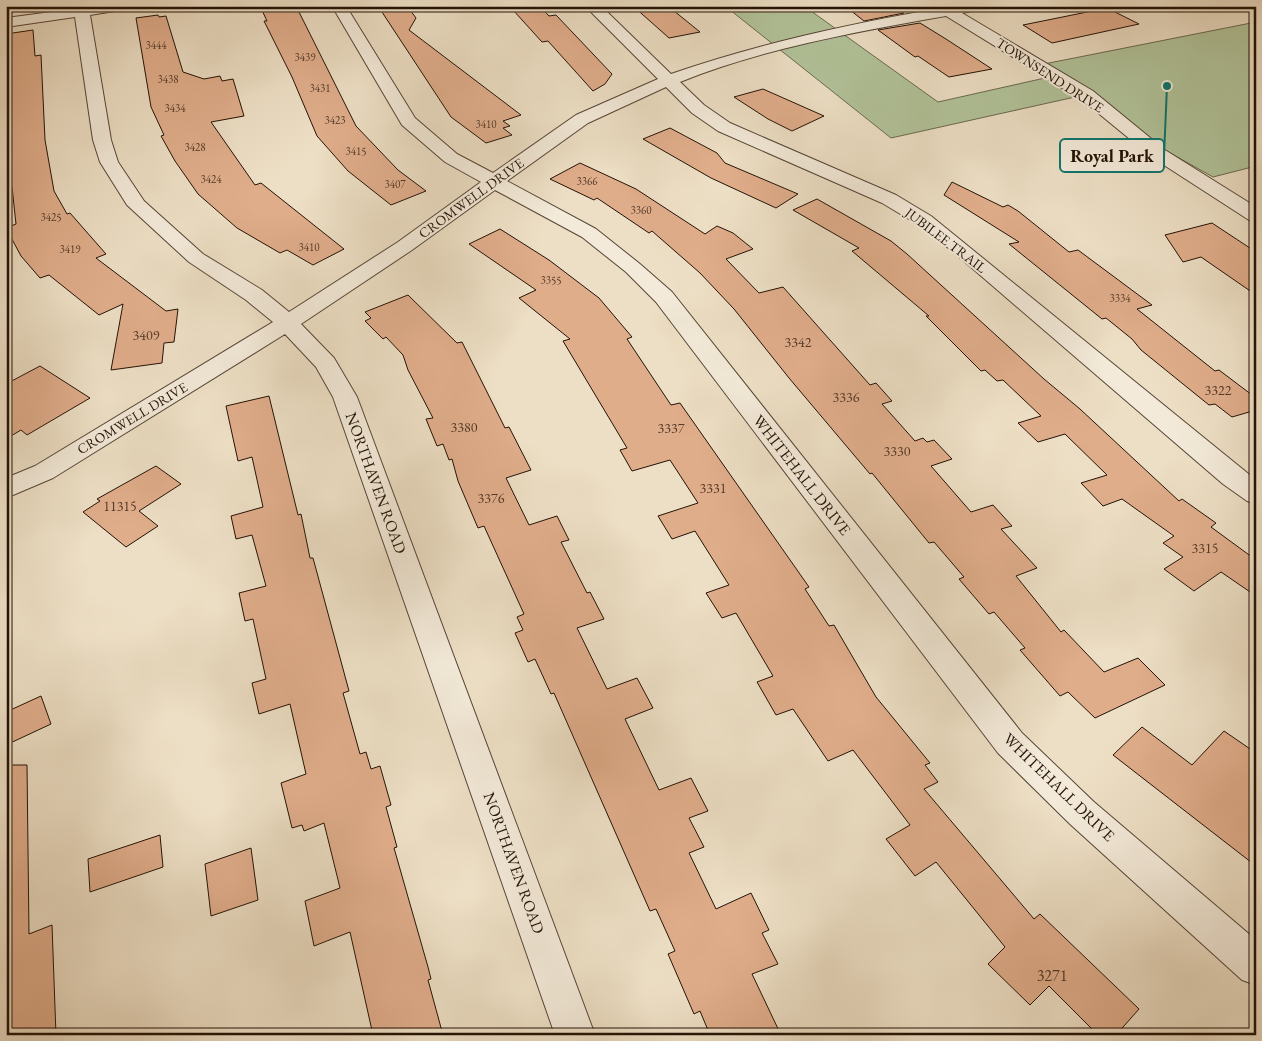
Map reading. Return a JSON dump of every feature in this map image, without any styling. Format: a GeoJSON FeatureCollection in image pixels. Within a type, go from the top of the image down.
{"type":"FeatureCollection","features":[{"type":"Feature","properties":{"kind":"street"},"geometry":{"type":"LineString","coordinates":[[6,23],[82,9],[121,6]]}},
{"type":"Feature","properties":{"kind":"street","name":"WHITEHALL DRIVE"},"geometry":{"type":"LineString","coordinates":[[339,6],[408,121],[451,158],[589,233],[633,268],[664,297],[1010,743],[1082,813],[1256,966]]}},
{"type":"Feature","properties":{"kind":"street","name":"JUBILEE TRAIL"},"geometry":{"type":"LineString","coordinates":[[592,6],[698,109],[724,126],[757,143],[872,192],[924,220],[958,246],[1232,477],[1256,494]]}},
{"type":"Feature","properties":{"kind":"street","name":"CROMWELL DRIVE"},"geometry":{"type":"LineString","coordinates":[[6,489],[44,472],[288,324],[405,246],[580,120],[667,80],[756,50],[944,9],[977,6]]}},
{"type":"Feature","properties":{"kind":"street","name":"NORTHAVEN ROAD"},"geometry":{"type":"LineString","coordinates":[[82,9],[102,140],[109,162],[137,205],[196,258],[254,295],[288,324],[326,363],[345,397],[576,1035]]}},
{"type":"Feature","properties":{"kind":"street","name":"TOWNSEND DRIVE"},"geometry":{"type":"LineString","coordinates":[[944,9],[1087,95],[1159,154],[1256,216]]}},
{"type":"Feature","properties":{"kind":"green space"},"geometry":{"type":"Polygon","coordinates":[[[725,6],[804,6],[938,102],[1045,78],[1075,97],[891,138],[725,6]]]}},
{"type":"Feature","properties":{"kind":"green space"},"geometry":{"type":"Polygon","coordinates":[[[1256,22],[1256,166],[1213,177],[1163,149],[1044,64],[1256,22]]]}},
{"type":"Feature","properties":{"kind":"building"},"geometry":{"type":"Polygon","coordinates":[[[260,6],[296,6],[356,126],[398,170],[426,191],[391,205],[348,171],[317,136],[292,77],[264,21],[267,21],[260,6]]]}},
{"type":"Feature","properties":{"kind":"building"},"geometry":{"type":"Polygon","coordinates":[[[378,6],[407,6],[416,18],[409,30],[521,115],[503,121],[510,126],[503,128],[512,135],[486,143],[451,117],[378,6]]]}},
{"type":"Feature","properties":{"kind":"building"},"geometry":{"type":"Polygon","coordinates":[[[540,6],[549,16],[556,15],[612,74],[605,84],[593,91],[548,41],[542,42],[513,10],[540,6]]]}},
{"type":"Feature","properties":{"kind":"building"},"geometry":{"type":"Polygon","coordinates":[[[633,6],[668,6],[700,32],[669,38],[633,6]]]}},
{"type":"Feature","properties":{"kind":"building"},"geometry":{"type":"Polygon","coordinates":[[[845,6],[894,6],[904,13],[864,21],[845,6]]]}},
{"type":"Feature","properties":{"kind":"building"},"geometry":{"type":"Polygon","coordinates":[[[1107,8],[1139,24],[1052,43],[1023,25],[1107,8]]]}},
{"type":"Feature","properties":{"kind":"building"},"geometry":{"type":"Polygon","coordinates":[[[158,15],[159,17],[166,16],[183,72],[204,79],[220,76],[222,81],[233,79],[244,116],[211,122],[255,185],[261,183],[344,249],[313,265],[287,250],[280,253],[237,228],[198,194],[175,161],[161,136],[164,135],[151,107],[136,18],[158,15]]]}},
{"type":"Feature","properties":{"kind":"building"},"geometry":{"type":"Polygon","coordinates":[[[920,23],[992,69],[949,77],[918,56],[915,57],[878,30],[920,23]]]}},
{"type":"Feature","properties":{"kind":"building"},"geometry":{"type":"Polygon","coordinates":[[[33,30],[35,56],[41,55],[45,140],[54,191],[67,214],[70,213],[106,254],[96,258],[166,311],[178,309],[174,342],[164,343],[162,363],[111,370],[123,304],[99,315],[49,275],[40,278],[21,256],[6,228],[16,224],[12,187],[6,186],[6,133],[7,125],[10,125],[6,34],[33,30]]]}},
{"type":"Feature","properties":{"kind":"building"},"geometry":{"type":"Polygon","coordinates":[[[763,89],[824,116],[792,131],[768,119],[734,97],[763,89]]]}},
{"type":"Feature","properties":{"kind":"building"},"geometry":{"type":"Polygon","coordinates":[[[670,128],[717,153],[725,163],[798,194],[776,208],[711,178],[643,139],[670,128]]]}},
{"type":"Feature","properties":{"kind":"building"},"geometry":{"type":"Polygon","coordinates":[[[580,163],[636,189],[705,234],[717,226],[733,233],[753,249],[726,259],[759,293],[783,287],[870,385],[876,383],[892,401],[882,404],[915,441],[923,438],[927,442],[934,440],[952,459],[931,466],[971,512],[993,505],[1012,526],[1001,529],[1037,568],[1016,576],[1061,632],[1064,630],[1104,672],[1138,658],[1165,685],[1095,718],[1068,692],[1060,696],[1020,650],[1025,648],[994,612],[989,614],[959,579],[964,577],[934,542],[929,543],[872,473],[870,474],[789,378],[734,309],[700,273],[652,231],[649,233],[597,198],[594,200],[550,179],[580,163]]]}},
{"type":"Feature","properties":{"kind":"building"},"geometry":{"type":"Polygon","coordinates":[[[952,182],[1003,207],[1008,205],[1018,211],[1069,252],[1078,250],[1152,305],[1137,309],[1215,371],[1219,370],[1256,398],[1256,410],[1232,417],[1215,404],[1209,405],[1141,350],[1132,339],[1106,318],[1102,319],[1009,244],[1019,242],[944,195],[952,182]]]}},
{"type":"Feature","properties":{"kind":"building"},"geometry":{"type":"Polygon","coordinates":[[[817,199],[891,241],[1080,409],[1179,501],[1182,499],[1216,523],[1211,527],[1256,560],[1256,596],[1221,572],[1194,591],[1164,569],[1183,557],[1163,543],[1174,536],[1122,499],[1103,506],[1081,483],[1107,475],[1065,434],[1038,442],[1018,423],[1041,416],[1003,380],[997,381],[985,370],[981,371],[926,316],[929,316],[852,251],[859,248],[793,210],[817,199]]]}},
{"type":"Feature","properties":{"kind":"building"},"geometry":{"type":"Polygon","coordinates":[[[1212,223],[1256,252],[1256,295],[1201,257],[1183,262],[1165,235],[1212,223]]]}},
{"type":"Feature","properties":{"kind":"building"},"geometry":{"type":"Polygon","coordinates":[[[500,229],[549,260],[599,298],[632,337],[627,339],[671,405],[680,403],[809,587],[805,589],[829,626],[834,625],[876,697],[930,763],[925,765],[938,782],[924,789],[1034,919],[1040,914],[1139,1009],[1116,1035],[1098,1035],[1049,986],[1030,1005],[988,964],[1005,947],[936,862],[915,876],[886,839],[910,825],[853,750],[828,761],[793,709],[776,715],[757,682],[773,676],[736,613],[722,618],[706,593],[729,585],[695,531],[672,539],[658,516],[698,503],[670,460],[632,471],[620,450],[627,448],[563,341],[570,339],[519,298],[536,290],[469,244],[500,229]]]}},
{"type":"Feature","properties":{"kind":"building"},"geometry":{"type":"Polygon","coordinates":[[[408,295],[457,343],[462,342],[505,428],[509,427],[531,470],[506,478],[529,525],[557,516],[569,540],[561,542],[587,593],[590,592],[604,619],[577,628],[607,689],[637,678],[653,708],[625,719],[659,790],[691,778],[708,811],[689,818],[704,847],[689,853],[716,909],[751,893],[769,930],[762,933],[778,964],[752,974],[781,1035],[710,1035],[700,1011],[694,1014],[668,954],[675,951],[656,909],[650,911],[554,693],[551,694],[535,659],[528,662],[515,633],[523,630],[517,617],[524,614],[484,526],[478,528],[458,481],[452,459],[449,460],[443,444],[437,446],[426,419],[433,418],[408,370],[403,355],[386,337],[383,339],[365,321],[371,318],[365,312],[408,295]]]}},
{"type":"Feature","properties":{"kind":"building"},"geometry":{"type":"Polygon","coordinates":[[[40,366],[90,398],[27,435],[21,430],[6,439],[6,384],[40,366]]]}},
{"type":"Feature","properties":{"kind":"building"},"geometry":{"type":"Polygon","coordinates":[[[269,396],[298,515],[301,514],[310,558],[313,558],[349,691],[343,693],[360,754],[366,752],[371,769],[380,766],[391,805],[386,807],[397,847],[394,848],[428,967],[431,979],[428,980],[443,1035],[373,1035],[350,932],[314,946],[305,901],[340,888],[324,823],[304,831],[302,825],[292,828],[281,783],[306,774],[290,704],[259,714],[252,683],[266,679],[253,619],[245,621],[239,593],[266,586],[252,535],[236,539],[231,516],[263,507],[252,457],[238,461],[226,406],[269,396]]]}},
{"type":"Feature","properties":{"kind":"building"},"geometry":{"type":"Polygon","coordinates":[[[156,466],[181,484],[139,511],[158,526],[126,547],[83,512],[100,501],[97,499],[156,466]]]}},
{"type":"Feature","properties":{"kind":"building"},"geometry":{"type":"Polygon","coordinates":[[[41,696],[51,724],[6,745],[6,712],[41,696]]]}},
{"type":"Feature","properties":{"kind":"building"},"geometry":{"type":"Polygon","coordinates":[[[1142,727],[1192,765],[1224,731],[1256,753],[1256,866],[1113,755],[1142,727]]]}},
{"type":"Feature","properties":{"kind":"building"},"geometry":{"type":"Polygon","coordinates":[[[6,765],[27,765],[29,934],[52,925],[56,1035],[6,1035],[6,765]]]}},
{"type":"Feature","properties":{"kind":"building"},"geometry":{"type":"Polygon","coordinates":[[[160,835],[163,867],[90,892],[88,859],[160,835]]]}},
{"type":"Feature","properties":{"kind":"building"},"geometry":{"type":"Polygon","coordinates":[[[251,848],[258,900],[211,916],[205,864],[251,848]]]}},
{"type":"Feature","properties":{"kind":"place","name":"Royal Park"},"geometry":{"type":"Point","coordinates":[1167,86]}}]}
